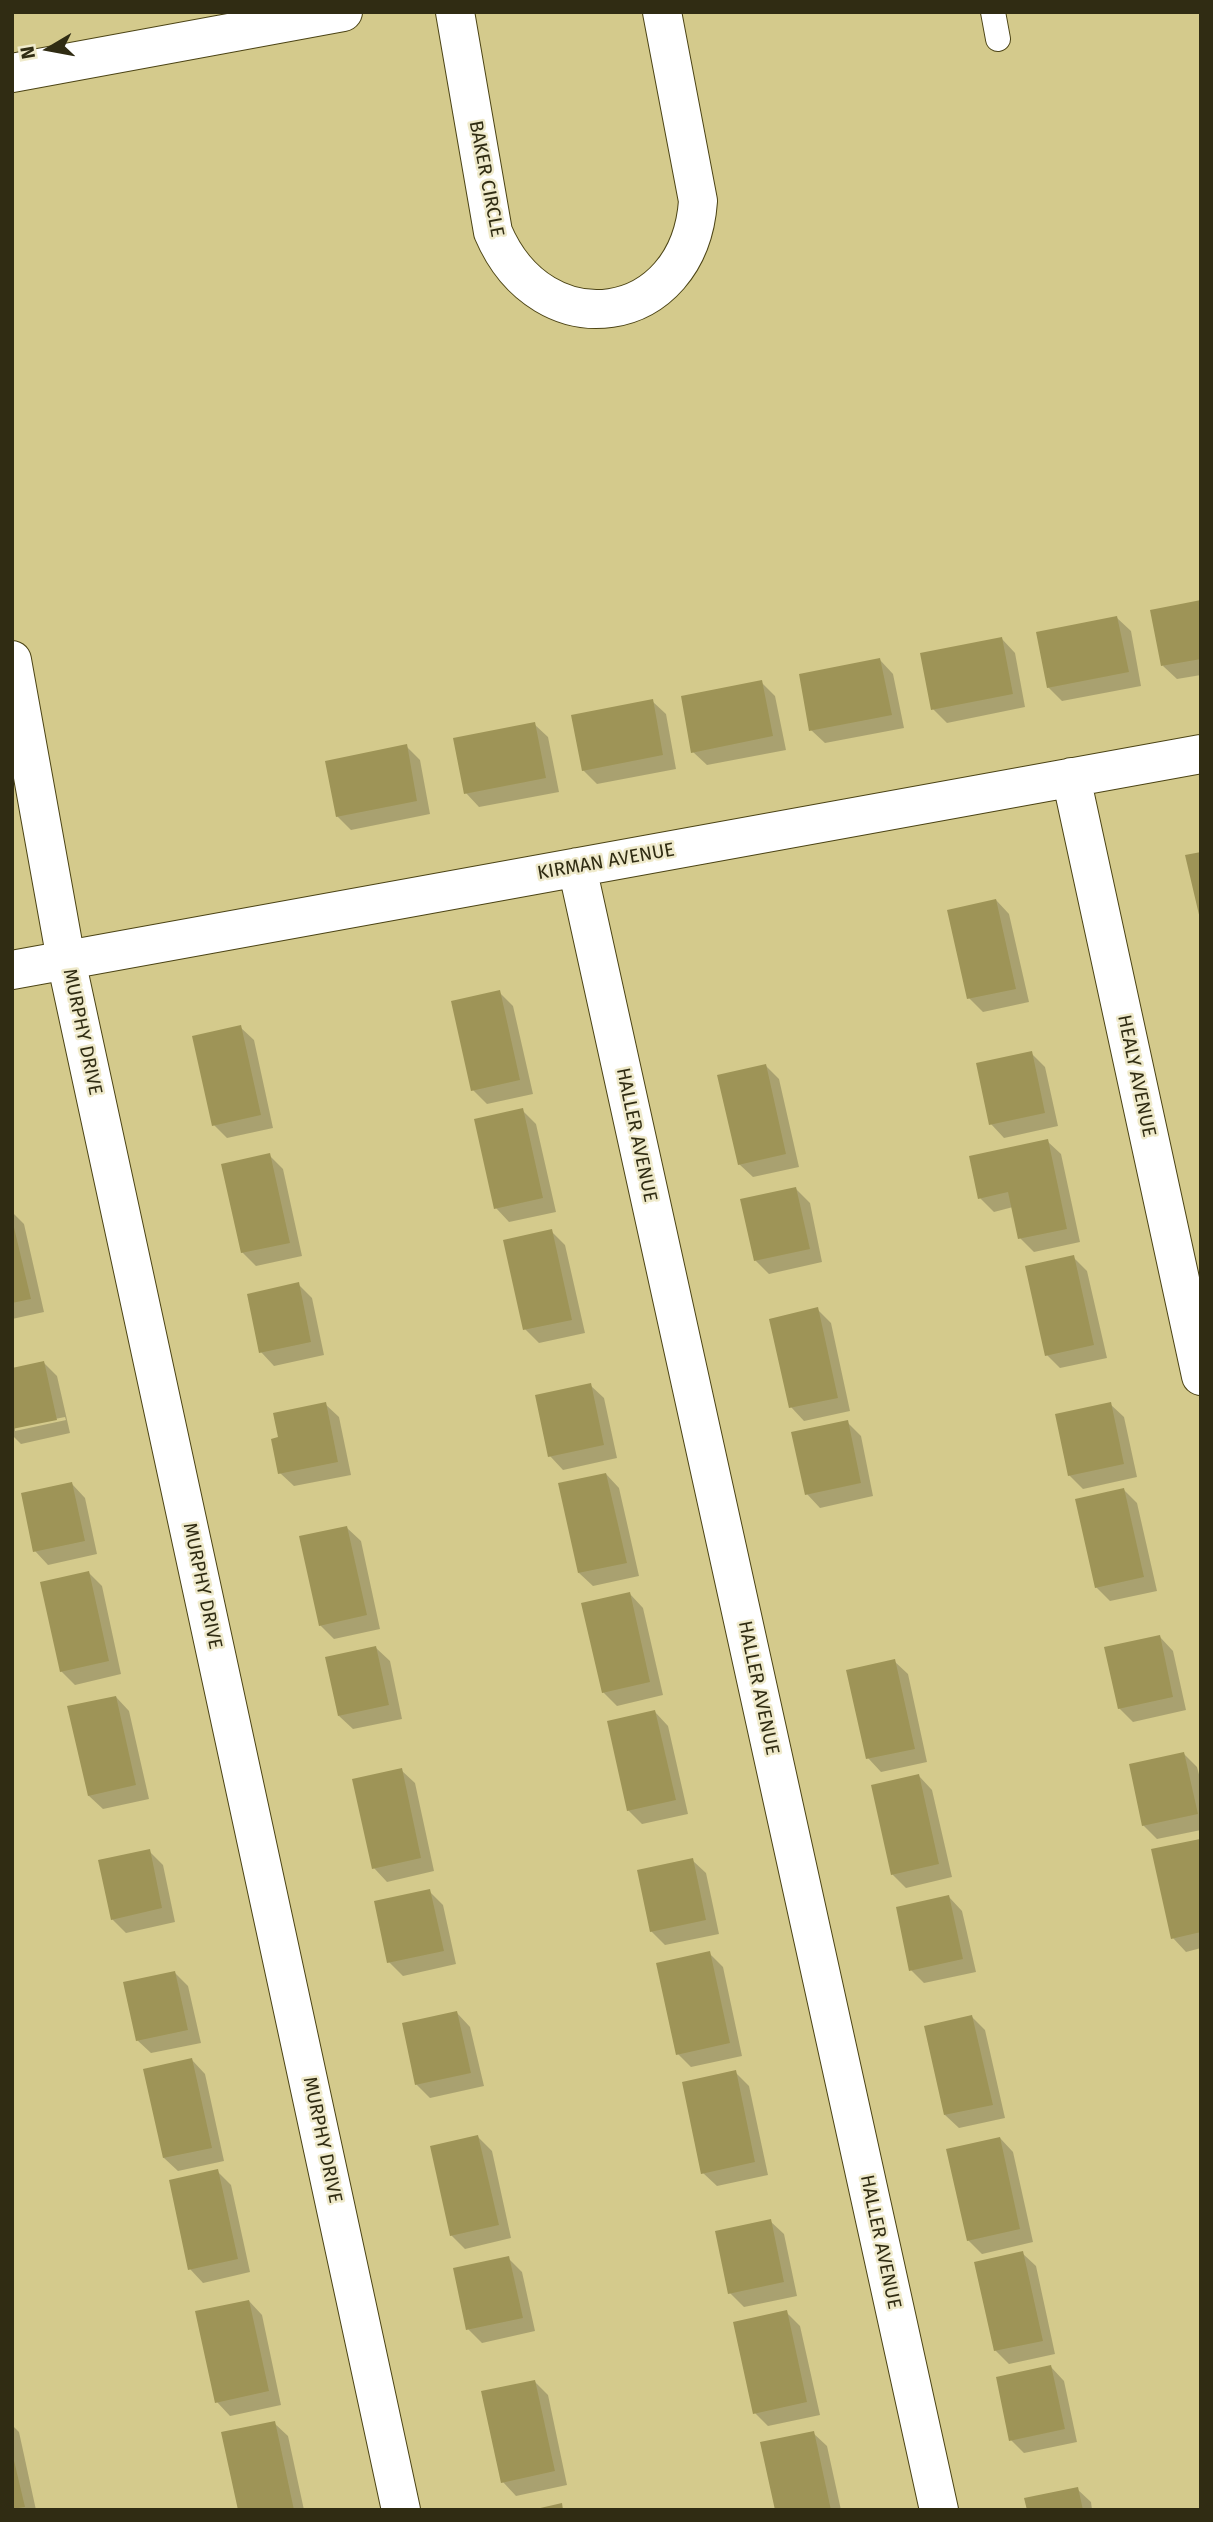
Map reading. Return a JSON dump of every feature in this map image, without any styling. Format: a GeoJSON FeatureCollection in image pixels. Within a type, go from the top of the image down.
{"type":"FeatureCollection","features":[{"type":"Feature","properties":{"kind":"street"},"geometry":{"type":"LineString","coordinates":[[12,73],[343,12]]}},
{"type":"Feature","properties":{"kind":"street","name":"BAKER CIRCLE"},"geometry":{"type":"LineString","coordinates":[[455,12],[493,232],[503,255],[518,276],[537,292],[560,304],[584,309],[609,308],[634,301],[656,289],[674,271],[688,250],[696,226],[698,201],[662,12]]}},
{"type":"Feature","properties":{"kind":"street","name":"MURPHY DRIVE"},"geometry":{"type":"LineString","coordinates":[[12,660],[66,960],[401,2510]]}},
{"type":"Feature","properties":{"kind":"street","name":"KIRMAN AVENUE"},"geometry":{"type":"LineString","coordinates":[[12,970],[1201,754]]}},
{"type":"Feature","properties":{"kind":"street","name":"HEALY AVENUE"},"geometry":{"type":"LineString","coordinates":[[1071,777],[1201,1376]]}},
{"type":"Feature","properties":{"kind":"street","name":"HALLER AVENUE"},"geometry":{"type":"LineString","coordinates":[[577,867],[939,2510]]}},
{"type":"Feature","properties":{"kind":"lane"},"geometry":{"type":"LineString","coordinates":[[993,12],[998,39]]}},
{"type":"Feature","properties":{"kind":"building"},"geometry":{"type":"Polygon","coordinates":[[[1201,600],[1201,659],[1161,666],[1150,610],[1201,600]]]}},
{"type":"Feature","properties":{"kind":"building"},"geometry":{"type":"Polygon","coordinates":[[[1117,616],[1129,672],[1047,688],[1036,632],[1117,616]]]}},
{"type":"Feature","properties":{"kind":"building"},"geometry":{"type":"Polygon","coordinates":[[[1002,637],[1013,694],[931,710],[920,653],[1002,637]]]}},
{"type":"Feature","properties":{"kind":"building"},"geometry":{"type":"Polygon","coordinates":[[[880,658],[892,715],[809,731],[799,674],[880,658]]]}},
{"type":"Feature","properties":{"kind":"building"},"geometry":{"type":"Polygon","coordinates":[[[762,680],[773,736],[691,753],[681,696],[762,680]]]}},
{"type":"Feature","properties":{"kind":"building"},"geometry":{"type":"Polygon","coordinates":[[[653,699],[663,755],[582,771],[571,715],[653,699]]]}},
{"type":"Feature","properties":{"kind":"building"},"geometry":{"type":"Polygon","coordinates":[[[535,722],[546,778],[464,794],[453,738],[535,722]]]}},
{"type":"Feature","properties":{"kind":"building"},"geometry":{"type":"Polygon","coordinates":[[[407,744],[417,801],[336,817],[325,761],[407,744]]]}},
{"type":"Feature","properties":{"kind":"building"},"geometry":{"type":"Polygon","coordinates":[[[1201,852],[1201,919],[1200,919],[1185,855],[1201,852]]]}},
{"type":"Feature","properties":{"kind":"building"},"geometry":{"type":"Polygon","coordinates":[[[996,899],[1016,989],[967,999],[947,910],[996,899]]]}},
{"type":"Feature","properties":{"kind":"building"},"geometry":{"type":"Polygon","coordinates":[[[500,990],[520,1080],[471,1091],[451,1001],[500,990]]]}},
{"type":"Feature","properties":{"kind":"building"},"geometry":{"type":"Polygon","coordinates":[[[241,1025],[261,1115],[212,1126],[192,1036],[241,1025]]]}},
{"type":"Feature","properties":{"kind":"building"},"geometry":{"type":"Polygon","coordinates":[[[1032,1051],[1045,1113],[989,1125],[976,1063],[1032,1051]]]}},
{"type":"Feature","properties":{"kind":"building"},"geometry":{"type":"Polygon","coordinates":[[[766,1064],[786,1154],[738,1165],[717,1075],[766,1064]]]}},
{"type":"Feature","properties":{"kind":"building"},"geometry":{"type":"Polygon","coordinates":[[[523,1108],[543,1198],[494,1209],[474,1119],[523,1108]]]}},
{"type":"Feature","properties":{"kind":"building"},"geometry":{"type":"Polygon","coordinates":[[[1048,1139],[1067,1229],[1018,1239],[1008,1192],[978,1199],[969,1156],[1048,1139]]]}},
{"type":"Feature","properties":{"kind":"building"},"geometry":{"type":"Polygon","coordinates":[[[270,1153],[290,1243],[241,1253],[221,1164],[270,1153]]]}},
{"type":"Feature","properties":{"kind":"building"},"geometry":{"type":"Polygon","coordinates":[[[796,1187],[810,1249],[754,1261],[740,1199],[796,1187]]]}},
{"type":"Feature","properties":{"kind":"building"},"geometry":{"type":"Polygon","coordinates":[[[12,1219],[31,1299],[12,1303],[12,1219]]]}},
{"type":"Feature","properties":{"kind":"building"},"geometry":{"type":"Polygon","coordinates":[[[552,1229],[572,1320],[523,1330],[503,1240],[552,1229]]]}},
{"type":"Feature","properties":{"kind":"building"},"geometry":{"type":"Polygon","coordinates":[[[1074,1255],[1094,1345],[1045,1356],[1025,1266],[1074,1255]]]}},
{"type":"Feature","properties":{"kind":"building"},"geometry":{"type":"Polygon","coordinates":[[[299,1282],[311,1342],[259,1353],[247,1294],[299,1282]]]}},
{"type":"Feature","properties":{"kind":"building"},"geometry":{"type":"Polygon","coordinates":[[[818,1307],[838,1398],[789,1408],[769,1319],[818,1307]]]}},
{"type":"Feature","properties":{"kind":"building"},"geometry":{"type":"Polygon","coordinates":[[[44,1361],[57,1420],[12,1429],[12,1368],[44,1361]]]}},
{"type":"Feature","properties":{"kind":"building"},"geometry":{"type":"Polygon","coordinates":[[[591,1383],[604,1445],[548,1457],[535,1395],[591,1383]]]}},
{"type":"Feature","properties":{"kind":"building"},"geometry":{"type":"Polygon","coordinates":[[[326,1402],[338,1462],[278,1474],[271,1439],[278,1437],[273,1413],[326,1402]]]}},
{"type":"Feature","properties":{"kind":"building"},"geometry":{"type":"Polygon","coordinates":[[[1111,1402],[1124,1464],[1068,1476],[1055,1414],[1111,1402]]]}},
{"type":"Feature","properties":{"kind":"building"},"geometry":{"type":"Polygon","coordinates":[[[848,1420],[861,1483],[805,1495],[791,1432],[848,1420]]]}},
{"type":"Feature","properties":{"kind":"building"},"geometry":{"type":"Polygon","coordinates":[[[606,1473],[627,1563],[578,1573],[558,1483],[606,1473]]]}},
{"type":"Feature","properties":{"kind":"building"},"geometry":{"type":"Polygon","coordinates":[[[72,1482],[85,1541],[33,1552],[21,1493],[72,1482]]]}},
{"type":"Feature","properties":{"kind":"building"},"geometry":{"type":"Polygon","coordinates":[[[1124,1488],[1144,1577],[1095,1588],[1075,1499],[1124,1488]]]}},
{"type":"Feature","properties":{"kind":"building"},"geometry":{"type":"Polygon","coordinates":[[[347,1526],[367,1615],[319,1626],[299,1536],[347,1526]]]}},
{"type":"Feature","properties":{"kind":"building"},"geometry":{"type":"Polygon","coordinates":[[[89,1571],[109,1661],[60,1672],[40,1582],[89,1571]]]}},
{"type":"Feature","properties":{"kind":"building"},"geometry":{"type":"Polygon","coordinates":[[[630,1592],[650,1682],[602,1693],[581,1603],[630,1592]]]}},
{"type":"Feature","properties":{"kind":"building"},"geometry":{"type":"Polygon","coordinates":[[[1160,1635],[1173,1697],[1118,1709],[1104,1647],[1160,1635]]]}},
{"type":"Feature","properties":{"kind":"building"},"geometry":{"type":"Polygon","coordinates":[[[376,1646],[389,1705],[338,1716],[325,1657],[376,1646]]]}},
{"type":"Feature","properties":{"kind":"building"},"geometry":{"type":"Polygon","coordinates":[[[895,1659],[915,1749],[866,1759],[846,1670],[895,1659]]]}},
{"type":"Feature","properties":{"kind":"building"},"geometry":{"type":"Polygon","coordinates":[[[116,1696],[136,1785],[88,1796],[67,1706],[116,1696]]]}},
{"type":"Feature","properties":{"kind":"building"},"geometry":{"type":"Polygon","coordinates":[[[655,1710],[676,1800],[627,1811],[607,1721],[655,1710]]]}},
{"type":"Feature","properties":{"kind":"building"},"geometry":{"type":"Polygon","coordinates":[[[1184,1752],[1198,1814],[1142,1826],[1129,1764],[1184,1752]]]}},
{"type":"Feature","properties":{"kind":"building"},"geometry":{"type":"Polygon","coordinates":[[[402,1768],[421,1858],[372,1869],[352,1779],[402,1768]]]}},
{"type":"Feature","properties":{"kind":"building"},"geometry":{"type":"Polygon","coordinates":[[[919,1774],[939,1864],[891,1875],[871,1785],[919,1774]]]}},
{"type":"Feature","properties":{"kind":"building"},"geometry":{"type":"Polygon","coordinates":[[[1200,1839],[1201,1932],[1171,1939],[1151,1849],[1200,1839]]]}},
{"type":"Feature","properties":{"kind":"building"},"geometry":{"type":"Polygon","coordinates":[[[150,1849],[162,1908],[111,1920],[98,1860],[150,1849]]]}},
{"type":"Feature","properties":{"kind":"building"},"geometry":{"type":"Polygon","coordinates":[[[693,1858],[706,1920],[650,1932],[637,1870],[693,1858]]]}},
{"type":"Feature","properties":{"kind":"building"},"geometry":{"type":"Polygon","coordinates":[[[430,1889],[444,1951],[387,1963],[374,1901],[430,1889]]]}},
{"type":"Feature","properties":{"kind":"building"},"geometry":{"type":"Polygon","coordinates":[[[949,1895],[963,1959],[909,1971],[896,1907],[949,1895]]]}},
{"type":"Feature","properties":{"kind":"building"},"geometry":{"type":"Polygon","coordinates":[[[710,1951],[730,2043],[676,2055],[656,1963],[710,1951]]]}},
{"type":"Feature","properties":{"kind":"building"},"geometry":{"type":"Polygon","coordinates":[[[175,1971],[188,2030],[136,2041],[123,1982],[175,1971]]]}},
{"type":"Feature","properties":{"kind":"building"},"geometry":{"type":"Polygon","coordinates":[[[457,2011],[471,2073],[415,2085],[402,2023],[457,2011]]]}},
{"type":"Feature","properties":{"kind":"building"},"geometry":{"type":"Polygon","coordinates":[[[972,2015],[993,2105],[944,2115],[924,2026],[972,2015]]]}},
{"type":"Feature","properties":{"kind":"building"},"geometry":{"type":"Polygon","coordinates":[[[192,2058],[212,2148],[163,2158],[143,2069],[192,2058]]]}},
{"type":"Feature","properties":{"kind":"building"},"geometry":{"type":"Polygon","coordinates":[[[736,2070],[755,2162],[701,2174],[682,2082],[736,2070]]]}},
{"type":"Feature","properties":{"kind":"building"},"geometry":{"type":"Polygon","coordinates":[[[478,2135],[499,2225],[450,2236],[430,2146],[478,2135]]]}},
{"type":"Feature","properties":{"kind":"building"},"geometry":{"type":"Polygon","coordinates":[[[1000,2137],[1020,2229],[967,2241],[946,2149],[1000,2137]]]}},
{"type":"Feature","properties":{"kind":"building"},"geometry":{"type":"Polygon","coordinates":[[[218,2169],[238,2259],[188,2270],[169,2180],[218,2169]]]}},
{"type":"Feature","properties":{"kind":"building"},"geometry":{"type":"Polygon","coordinates":[[[771,2219],[784,2282],[728,2294],[715,2231],[771,2219]]]}},
{"type":"Feature","properties":{"kind":"building"},"geometry":{"type":"Polygon","coordinates":[[[1023,2251],[1043,2341],[994,2351],[974,2262],[1023,2251]]]}},
{"type":"Feature","properties":{"kind":"building"},"geometry":{"type":"Polygon","coordinates":[[[509,2256],[523,2318],[466,2330],[453,2268],[509,2256]]]}},
{"type":"Feature","properties":{"kind":"building"},"geometry":{"type":"Polygon","coordinates":[[[249,2300],[269,2391],[215,2403],[195,2311],[249,2300]]]}},
{"type":"Feature","properties":{"kind":"building"},"geometry":{"type":"Polygon","coordinates":[[[787,2310],[807,2402],[753,2414],[733,2322],[787,2310]]]}},
{"type":"Feature","properties":{"kind":"building"},"geometry":{"type":"Polygon","coordinates":[[[1051,2365],[1065,2429],[1009,2441],[996,2377],[1051,2365]]]}},
{"type":"Feature","properties":{"kind":"building"},"geometry":{"type":"Polygon","coordinates":[[[535,2380],[555,2471],[501,2483],[481,2391],[535,2380]]]}},
{"type":"Feature","properties":{"kind":"building"},"geometry":{"type":"Polygon","coordinates":[[[275,2421],[294,2510],[238,2510],[221,2432],[275,2421]]]}},
{"type":"Feature","properties":{"kind":"building"},"geometry":{"type":"Polygon","coordinates":[[[814,2431],[831,2510],[775,2510],[760,2442],[814,2431]]]}},
{"type":"Feature","properties":{"kind":"building"},"geometry":{"type":"Polygon","coordinates":[[[12,2452],[25,2507],[12,2509],[12,2452]]]}},
{"type":"Feature","properties":{"kind":"building"},"geometry":{"type":"Polygon","coordinates":[[[1078,2487],[1083,2510],[1027,2510],[1024,2498],[1078,2487]]]}},
{"type":"Feature","properties":{"kind":"building"},"geometry":{"type":"Polygon","coordinates":[[[562,2503],[563,2510],[536,2510],[536,2509],[562,2503]]]}}]}
